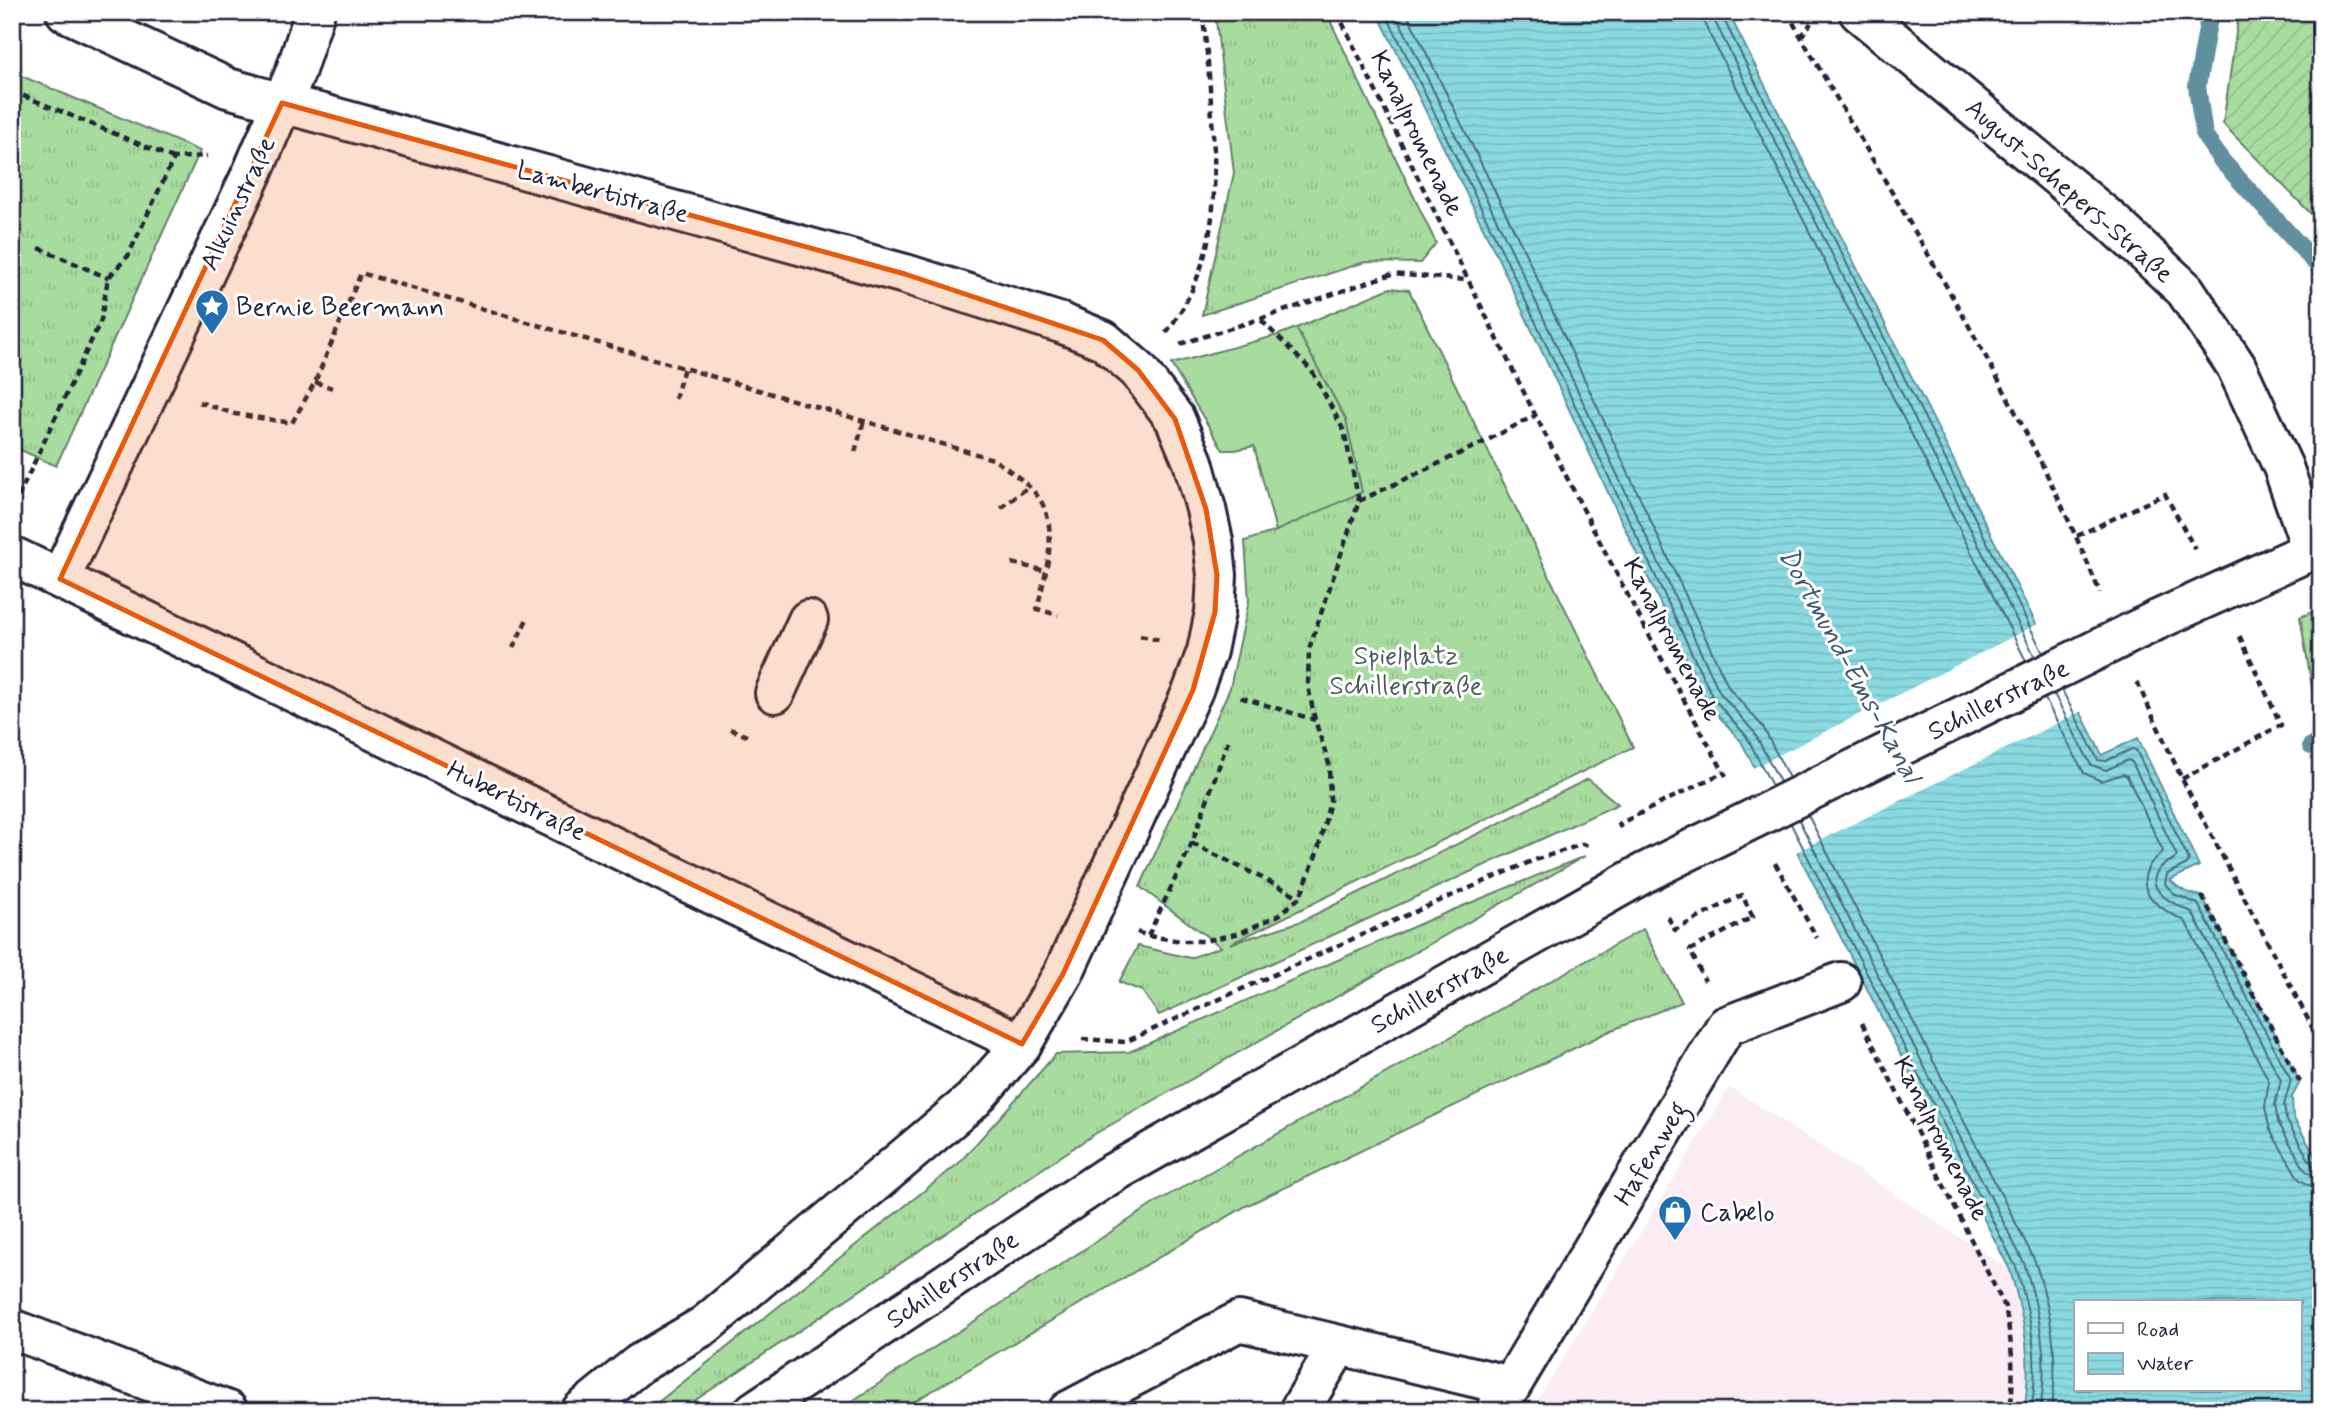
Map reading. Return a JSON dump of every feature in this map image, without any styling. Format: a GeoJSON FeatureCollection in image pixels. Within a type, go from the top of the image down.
{"type":"FeatureCollection","features":[{"type":"Feature","properties":{"kind":"street","name":"Lambertistraße"},"geometry":{"type":"LineString","coordinates":[[66,12],[228,89],[905,274],[1061,323],[1103,340],[1138,370]]}},
{"type":"Feature","properties":{"kind":"street","name":"Alkuinstraße"},"geometry":{"type":"LineString","coordinates":[[60,579],[253,171],[299,63],[315,12]]}},
{"type":"Feature","properties":{"kind":"street","name":"August-Schepers-Straße"},"geometry":{"type":"LineString","coordinates":[[1859,12],[2110,220],[2185,290],[2236,366],[2283,467],[2316,548]]}},
{"type":"Feature","properties":{"kind":"street"},"geometry":{"type":"LineString","coordinates":[[581,1411],[639,1364],[705,1325],[973,1100],[1022,1044],[1063,974],[1193,690],[1207,651],[1215,612],[1217,575],[1213,541],[1193,462],[1175,419],[1138,370]]}},
{"type":"Feature","properties":{"kind":"street","name":"Schillerstraße"},"geometry":{"type":"LineString","coordinates":[[754,1411],[1106,1177],[1644,873],[2155,621],[2316,548]]}},
{"type":"Feature","properties":{"kind":"street","name":"Hubertistraße"},"geometry":{"type":"LineString","coordinates":[[12,556],[1022,1044]]}},
{"type":"Feature","properties":{"kind":"street"},"geometry":{"type":"LineString","coordinates":[[775,693],[808,620]]}},
{"type":"Feature","properties":{"kind":"street","name":"Hafenweg"},"geometry":{"type":"LineString","coordinates":[[1068,1411],[1240,1321],[1339,1345],[1504,1398],[1726,1026],[1841,982]]}},
{"type":"Feature","properties":{"kind":"street"},"geometry":{"type":"LineString","coordinates":[[12,1329],[228,1411]]}},
{"type":"Feature","properties":{"kind":"street"},"geometry":{"type":"LineString","coordinates":[[1299,1411],[1339,1345]]}},
{"type":"Feature","properties":{"kind":"path"},"geometry":{"type":"LineString","coordinates":[[1138,370],[1181,314],[1196,284],[1207,250],[1215,209],[1216,167],[1202,12]]}},
{"type":"Feature","properties":{"kind":"path","name":"Kanalpromenade"},"geometry":{"type":"LineString","coordinates":[[1337,12],[1640,622],[1730,783]]}},
{"type":"Feature","properties":{"kind":"path"},"geometry":{"type":"LineString","coordinates":[[1787,12],[1983,351],[2077,536],[2101,596]]}},
{"type":"Feature","properties":{"kind":"path"},"geometry":{"type":"LineString","coordinates":[[12,91],[174,158],[219,154]]}},
{"type":"Feature","properties":{"kind":"path"},"geometry":{"type":"LineString","coordinates":[[12,509],[101,320],[108,278],[128,256],[174,158]]}},
{"type":"Feature","properties":{"kind":"path"},"geometry":{"type":"LineString","coordinates":[[38,248],[108,278]]}},
{"type":"Feature","properties":{"kind":"path"},"geometry":{"type":"LineString","coordinates":[[153,383],[236,414],[292,423],[314,382],[361,273],[993,459],[1018,476],[1040,499],[1050,526],[1046,571],[1037,609],[1058,615]]}},
{"type":"Feature","properties":{"kind":"path"},"geometry":{"type":"LineString","coordinates":[[1138,370],[1182,342],[1260,319],[1392,274],[1468,280]]}},
{"type":"Feature","properties":{"kind":"path"},"geometry":{"type":"LineString","coordinates":[[1129,929],[1148,936],[1204,941],[1241,933],[1279,915],[1300,897],[1318,850],[1330,801],[1329,764],[1308,687],[1309,649],[1359,501],[1344,431],[1312,371],[1260,319]]}},
{"type":"Feature","properties":{"kind":"path"},"geometry":{"type":"LineString","coordinates":[[674,399],[684,368]]}},
{"type":"Feature","properties":{"kind":"path"},"geometry":{"type":"LineString","coordinates":[[314,382],[332,388]]}},
{"type":"Feature","properties":{"kind":"path"},"geometry":{"type":"LineString","coordinates":[[1359,501],[1536,415]]}},
{"type":"Feature","properties":{"kind":"path"},"geometry":{"type":"LineString","coordinates":[[855,453],[864,421]]}},
{"type":"Feature","properties":{"kind":"path"},"geometry":{"type":"LineString","coordinates":[[1000,508],[1028,487]]}},
{"type":"Feature","properties":{"kind":"path"},"geometry":{"type":"LineString","coordinates":[[2077,536],[2165,494],[2218,591],[2281,725],[2182,779]]}},
{"type":"Feature","properties":{"kind":"path"},"geometry":{"type":"LineString","coordinates":[[1012,563],[1046,571]]}},
{"type":"Feature","properties":{"kind":"path"},"geometry":{"type":"LineString","coordinates":[[513,648],[528,617]]}},
{"type":"Feature","properties":{"kind":"path"},"geometry":{"type":"LineString","coordinates":[[2135,680],[2182,779],[2321,1044]]}},
{"type":"Feature","properties":{"kind":"path"},"geometry":{"type":"LineString","coordinates":[[1238,711],[1242,698],[1315,720]]}},
{"type":"Feature","properties":{"kind":"path"},"geometry":{"type":"LineString","coordinates":[[730,729],[754,740]]}},
{"type":"Feature","properties":{"kind":"path"},"geometry":{"type":"LineString","coordinates":[[1148,936],[1192,843],[1229,738]]}},
{"type":"Feature","properties":{"kind":"path"},"geometry":{"type":"LineString","coordinates":[[1619,824],[1724,772]]}},
{"type":"Feature","properties":{"kind":"path"},"geometry":{"type":"LineString","coordinates":[[1192,843],[1300,897]]}},
{"type":"Feature","properties":{"kind":"path"},"geometry":{"type":"LineString","coordinates":[[1022,1044],[1071,1039],[1125,1042],[1381,926],[1532,861],[1583,844],[1644,873]]}},
{"type":"Feature","properties":{"kind":"path","name":"Kanalpromenade"},"geometry":{"type":"LineString","coordinates":[[1774,862],[1841,982],[2005,1307],[2012,1345],[2014,1382],[2010,1411]]}},
{"type":"Feature","properties":{"kind":"path"},"geometry":{"type":"LineString","coordinates":[[1675,930],[1742,895],[1753,917],[1690,950]]}},
{"type":"Feature","properties":{"kind":"path"},"geometry":{"type":"LineString","coordinates":[[2202,896],[2300,1082]]}},
{"type":"Feature","properties":{"kind":"highlighted area"},"geometry":{"type":"Polygon","coordinates":[[[282,103],[905,274],[1103,340],[1138,370],[1175,419],[1206,509],[1217,575],[1215,612],[1193,690],[1063,974],[1022,1044],[60,579],[282,103]]]}},
{"type":"Feature","properties":{"kind":"shaded area"},"geometry":{"type":"Polygon","coordinates":[[[1730,1087],[2010,1270],[2027,1335],[2028,1379],[2024,1411],[1531,1411],[1730,1087]]]}},
{"type":"Feature","properties":{"kind":"green space"},"geometry":{"type":"Polygon","coordinates":[[[1215,12],[1326,12],[1436,243],[1420,263],[1365,262],[1202,315],[1234,173],[1215,12]]]}},
{"type":"Feature","properties":{"kind":"green space"},"geometry":{"type":"Polygon","coordinates":[[[2239,12],[2321,12],[2321,224],[2223,124],[2239,12]]]}},
{"type":"Feature","properties":{"kind":"green space"},"geometry":{"type":"Polygon","coordinates":[[[12,72],[200,151],[56,466],[12,446],[12,72]]]}},
{"type":"Feature","properties":{"kind":"green space","name":"Spielplatz Schillerstraße"},"geometry":{"type":"Polygon","coordinates":[[[1390,288],[1409,290],[1633,747],[1230,944],[1302,921],[1588,779],[1618,804],[1159,1015],[1142,991],[1119,982],[1138,946],[1190,958],[1221,947],[1140,887],[1230,688],[1249,601],[1245,541],[1276,531],[1346,420],[1296,328],[1390,288]]]}},
{"type":"Feature","properties":{"kind":"green space"},"geometry":{"type":"Polygon","coordinates":[[[1296,328],[1346,420],[1362,492],[1276,531],[1254,446],[1223,450],[1171,364],[1296,328]]]}},
{"type":"Feature","properties":{"kind":"green space"},"geometry":{"type":"Polygon","coordinates":[[[2321,609],[2321,739],[2300,617],[2321,609]]]}},
{"type":"Feature","properties":{"kind":"green space"},"geometry":{"type":"Polygon","coordinates":[[[1585,856],[1093,1135],[679,1411],[647,1411],[959,1163],[1056,1054],[1129,1052],[1431,919],[1585,856]]]}},
{"type":"Feature","properties":{"kind":"green space"},"geometry":{"type":"Polygon","coordinates":[[[1643,929],[1682,1002],[1612,1030],[1246,1206],[898,1411],[837,1411],[1158,1201],[1643,929]]]}},
{"type":"Feature","properties":{"kind":"water","name":"Dortmund-Ems-Kanal"},"geometry":{"type":"Polygon","coordinates":[[[1377,12],[1728,12],[2102,755],[2138,738],[2199,866],[2170,880],[2185,891],[2202,896],[2300,1082],[2292,1097],[2293,1117],[2321,1166],[2321,1411],[2024,1411],[2028,1374],[2026,1339],[2010,1270],[1741,741],[1707,703],[1497,256],[1377,12]]]}},
{"type":"Feature","properties":{"kind":"pier"},"geometry":{"type":"Polygon","coordinates":[[[2040,623],[2084,710],[1794,853],[1751,769],[2040,623]]]}},
{"type":"Feature","properties":{"kind":"waterway"},"geometry":{"type":"LineString","coordinates":[[2210,12],[2197,86],[2204,135],[2222,161],[2321,269]]}},
{"type":"Feature","properties":{"kind":"waterway"},"geometry":{"type":"LineString","coordinates":[[2311,746],[2321,741]]}},
{"type":"Feature","properties":{"kind":"place","name":"Bernie Beermann"},"geometry":{"type":"Point","coordinates":[212,336]}},
{"type":"Feature","properties":{"kind":"place","name":"Cabelo"},"geometry":{"type":"Point","coordinates":[1675,1242]}}]}
